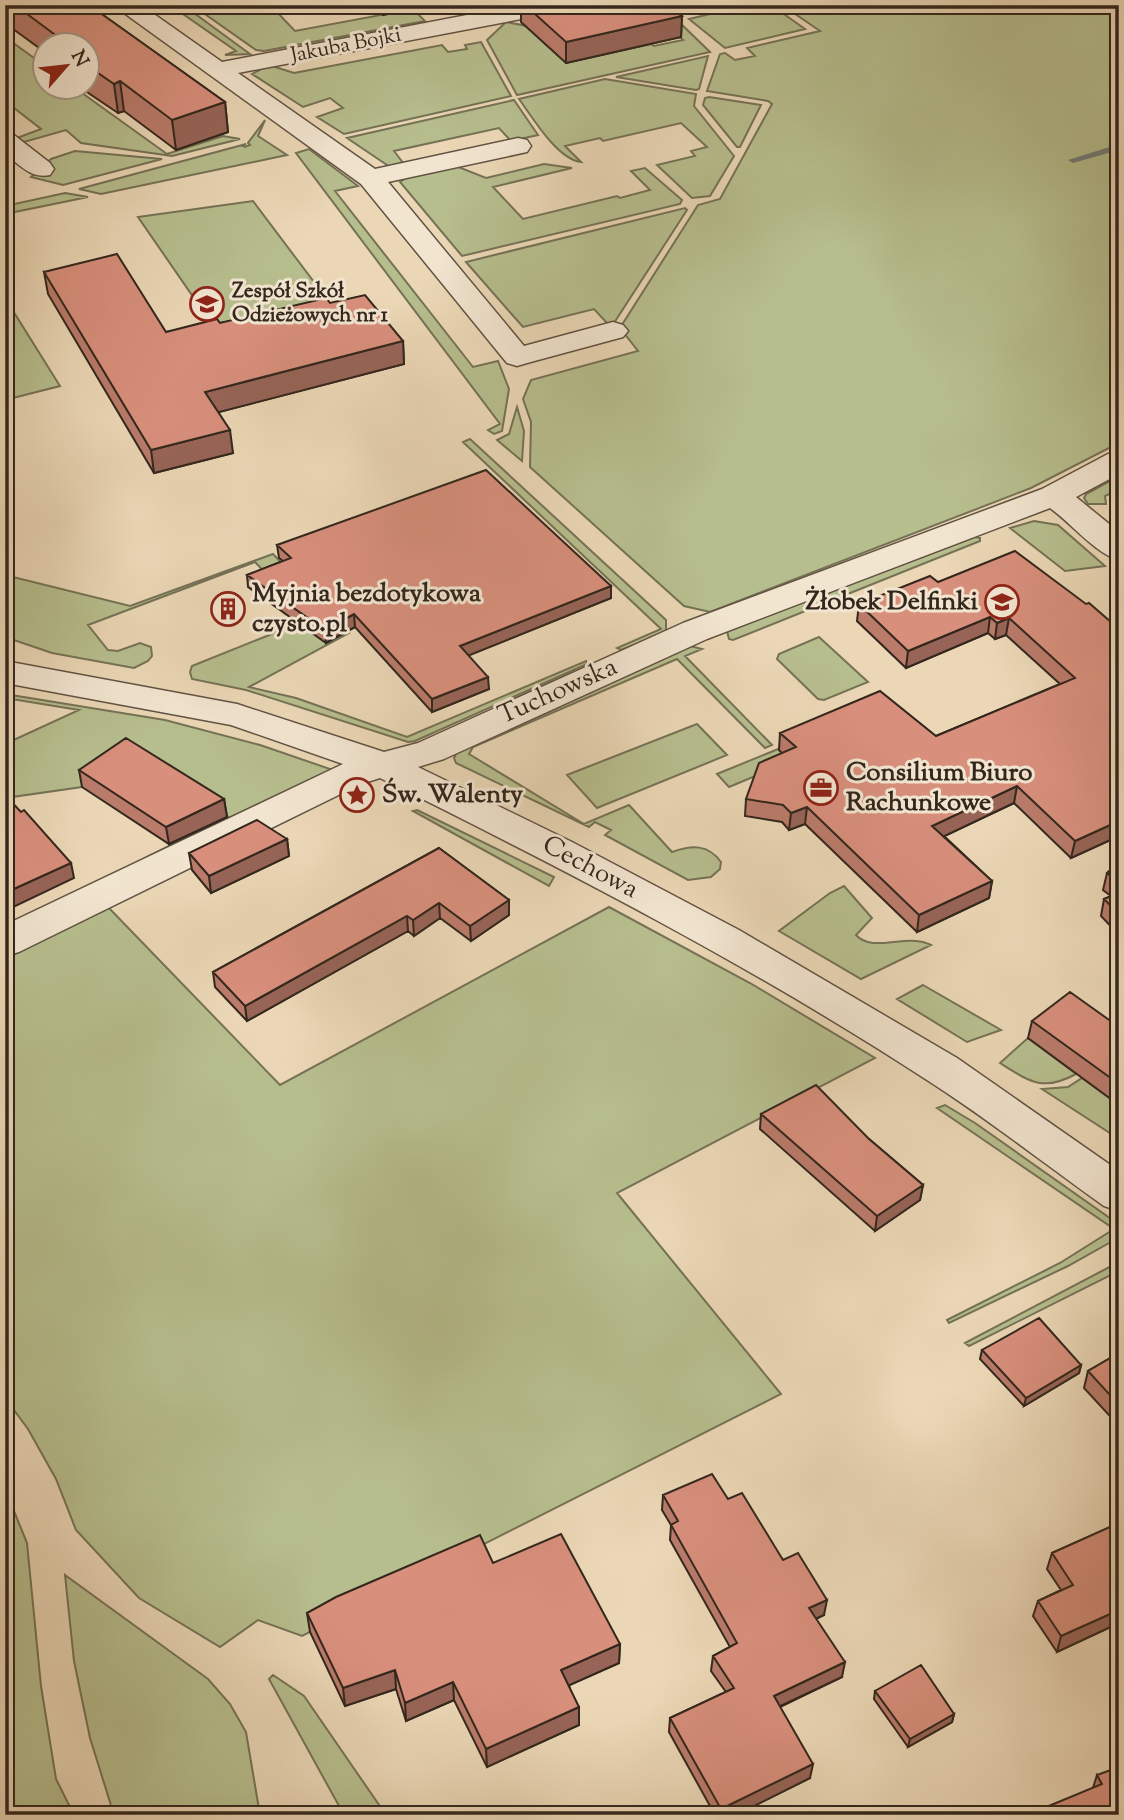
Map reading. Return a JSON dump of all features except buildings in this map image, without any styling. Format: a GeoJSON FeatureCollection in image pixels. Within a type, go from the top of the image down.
{"type":"FeatureCollection","features":[{"type":"Feature","properties":{"kind":"street"},"geometry":{"type":"LineString","coordinates":[[125,5],[370,178],[517,357],[614,331]]}},
{"type":"Feature","properties":{"kind":"street","name":"Jakuba Bojki"},"geometry":{"type":"LineString","coordinates":[[217,70],[558,5]]}},
{"type":"Feature","properties":{"kind":"street"},"geometry":{"type":"LineString","coordinates":[[5,141],[41,169]]}},
{"type":"Feature","properties":{"kind":"street"},"geometry":{"type":"LineString","coordinates":[[370,178],[518,146]]}},
{"type":"Feature","properties":{"kind":"street","name":"Tuchowska"},"geometry":{"type":"LineString","coordinates":[[5,942],[348,775],[430,751],[695,631],[1053,496],[1119,461]]}},
{"type":"Feature","properties":{"kind":"street"},"geometry":{"type":"LineString","coordinates":[[1053,496],[1080,514],[1119,550]]}},
{"type":"Feature","properties":{"kind":"street","name":"Cechowa"},"geometry":{"type":"LineString","coordinates":[[5,672],[237,715],[383,765],[559,851],[725,940],[942,1069],[1119,1194]]}},
{"type":"Feature","properties":{"kind":"green space"},"geometry":{"type":"Polygon","coordinates":[[[170,5],[183,5],[250,54],[225,55],[236,51],[170,5]]]}},
{"type":"Feature","properties":{"kind":"green space"},"geometry":{"type":"Polygon","coordinates":[[[192,5],[279,5],[272,7],[295,31],[413,9],[425,21],[264,51],[256,50],[192,5]]]}},
{"type":"Feature","properties":{"kind":"green space"},"geometry":{"type":"Polygon","coordinates":[[[731,5],[771,5],[805,29],[725,48],[689,19],[723,11],[720,8],[731,5]]]}},
{"type":"Feature","properties":{"kind":"green space"},"geometry":{"type":"Polygon","coordinates":[[[782,5],[1119,5],[1119,443],[1031,488],[710,612],[684,606],[530,467],[531,422],[523,399],[531,380],[638,351],[620,328],[698,205],[720,199],[772,104],[768,101],[707,91],[720,54],[725,53],[735,60],[755,56],[747,48],[820,31],[782,5]]]}},
{"type":"Feature","properties":{"kind":"green space"},"geometry":{"type":"Polygon","coordinates":[[[678,21],[710,52],[517,95],[487,40],[506,22],[553,31],[539,38],[566,63],[651,44],[654,46],[683,40],[665,24],[678,21]]]}},
{"type":"Feature","properties":{"kind":"green space"},"geometry":{"type":"Polygon","coordinates":[[[5,37],[32,57],[32,102],[95,102],[167,154],[223,136],[240,139],[172,156],[81,143],[66,130],[24,142],[17,138],[41,129],[5,101],[5,37]]]}},
{"type":"Feature","properties":{"kind":"green space"},"geometry":{"type":"Polygon","coordinates":[[[481,42],[511,96],[344,134],[317,117],[343,108],[330,98],[303,107],[252,74],[269,65],[294,73],[442,45],[448,52],[467,49],[465,45],[481,42]]]}},
{"type":"Feature","properties":{"kind":"green space"},"geometry":{"type":"Polygon","coordinates":[[[708,56],[699,89],[696,90],[616,77],[708,56]]]}},
{"type":"Feature","properties":{"kind":"green space"},"geometry":{"type":"Polygon","coordinates":[[[605,79],[696,94],[694,106],[734,156],[710,196],[692,198],[657,165],[695,156],[691,151],[707,147],[681,123],[603,141],[600,138],[565,146],[581,162],[563,154],[555,146],[519,99],[605,79]]]}},
{"type":"Feature","properties":{"kind":"green space"},"geometry":{"type":"Polygon","coordinates":[[[705,98],[761,105],[740,147],[737,147],[703,105],[705,98]]]}},
{"type":"Feature","properties":{"kind":"green space"},"geometry":{"type":"Polygon","coordinates":[[[514,100],[538,135],[511,141],[499,128],[394,151],[404,164],[390,167],[347,138],[514,100]]]}},
{"type":"Feature","properties":{"kind":"green space"},"geometry":{"type":"Polygon","coordinates":[[[265,120],[258,136],[287,155],[101,194],[79,189],[246,144],[243,146],[245,147],[250,145],[248,143],[265,120]]]}},
{"type":"Feature","properties":{"kind":"green space"},"geometry":{"type":"Polygon","coordinates":[[[309,149],[358,186],[335,191],[473,367],[498,361],[509,389],[502,431],[494,434],[488,430],[500,424],[296,153],[309,149]]]}},
{"type":"Feature","properties":{"kind":"green space"},"geometry":{"type":"Polygon","coordinates":[[[75,151],[162,159],[63,185],[31,177],[51,159],[75,151]]]}},
{"type":"Feature","properties":{"kind":"green space"},"geometry":{"type":"Polygon","coordinates":[[[544,164],[572,168],[493,187],[523,219],[650,190],[631,171],[645,168],[682,200],[680,204],[462,256],[400,182],[406,178],[456,166],[486,178],[544,164]]]}},
{"type":"Feature","properties":{"kind":"green space"},"geometry":{"type":"Polygon","coordinates":[[[65,193],[88,197],[5,214],[5,206],[65,193]]]}},
{"type":"Feature","properties":{"kind":"green space"},"geometry":{"type":"Polygon","coordinates":[[[253,201],[329,302],[216,330],[138,217],[253,201]]]}},
{"type":"Feature","properties":{"kind":"green space"},"geometry":{"type":"Polygon","coordinates":[[[685,208],[687,210],[614,323],[607,323],[594,309],[523,327],[466,262],[685,208]]]}},
{"type":"Feature","properties":{"kind":"green space"},"geometry":{"type":"Polygon","coordinates":[[[5,298],[60,386],[5,400],[5,298]]]}},
{"type":"Feature","properties":{"kind":"green space"},"geometry":{"type":"Polygon","coordinates":[[[517,407],[524,431],[522,461],[497,440],[509,434],[517,407]]]}},
{"type":"Feature","properties":{"kind":"green space"},"geometry":{"type":"Polygon","coordinates":[[[470,439],[666,620],[666,633],[621,650],[617,648],[661,629],[463,442],[470,439]]]}},
{"type":"Feature","properties":{"kind":"green space"},"geometry":{"type":"Polygon","coordinates":[[[1119,476],[1119,489],[1105,496],[1106,504],[1088,504],[1084,498],[1086,494],[1119,476]]]}},
{"type":"Feature","properties":{"kind":"green space"},"geometry":{"type":"Polygon","coordinates":[[[1034,521],[1058,525],[1105,566],[1065,571],[1010,528],[1034,521]]]}},
{"type":"Feature","properties":{"kind":"green space"},"geometry":{"type":"Polygon","coordinates":[[[975,537],[980,538],[980,541],[733,640],[729,639],[727,631],[975,537]]]}},
{"type":"Feature","properties":{"kind":"green space"},"geometry":{"type":"Polygon","coordinates":[[[273,554],[349,633],[249,687],[296,698],[407,737],[586,661],[587,664],[408,742],[246,690],[192,679],[192,666],[309,619],[255,562],[88,625],[108,650],[118,651],[140,643],[151,647],[152,656],[148,661],[134,668],[52,653],[5,637],[5,575],[130,606],[273,554]]]}},
{"type":"Feature","properties":{"kind":"green space"},"geometry":{"type":"Polygon","coordinates":[[[819,637],[868,682],[824,700],[818,699],[777,659],[779,654],[819,637]]]}},
{"type":"Feature","properties":{"kind":"green space"},"geometry":{"type":"Polygon","coordinates":[[[690,646],[702,649],[685,656],[772,745],[765,748],[677,659],[473,747],[469,754],[584,824],[629,805],[672,852],[699,848],[716,856],[721,862],[720,869],[711,877],[688,880],[605,835],[611,830],[595,822],[589,827],[456,763],[454,758],[457,752],[690,646]]]}},
{"type":"Feature","properties":{"kind":"green space"},"geometry":{"type":"Polygon","coordinates":[[[5,694],[165,720],[260,745],[330,769],[327,774],[151,860],[147,857],[228,817],[129,755],[82,787],[5,798],[5,744],[79,710],[5,698],[5,694]]]}},
{"type":"Feature","properties":{"kind":"green space"},"geometry":{"type":"Polygon","coordinates":[[[697,724],[727,755],[597,808],[567,775],[697,724]]]}},
{"type":"Feature","properties":{"kind":"green space"},"geometry":{"type":"Polygon","coordinates":[[[832,727],[844,739],[729,787],[717,774],[832,727]]]}},
{"type":"Feature","properties":{"kind":"green space"},"geometry":{"type":"Polygon","coordinates":[[[417,810],[554,877],[549,886],[413,811],[417,810]]]}},
{"type":"Feature","properties":{"kind":"green space"},"geometry":{"type":"Polygon","coordinates":[[[844,886],[872,918],[856,935],[863,940],[872,943],[912,941],[931,945],[861,979],[779,931],[830,893],[844,886]]]}},
{"type":"Feature","properties":{"kind":"green space"},"geometry":{"type":"Polygon","coordinates":[[[108,907],[280,1085],[609,907],[750,983],[875,1058],[617,1193],[781,1394],[302,1636],[258,1620],[220,1647],[139,1598],[76,1530],[56,1479],[28,1429],[5,1398],[5,959],[108,907]]]}},
{"type":"Feature","properties":{"kind":"green space"},"geometry":{"type":"Polygon","coordinates":[[[923,985],[1001,1030],[967,1042],[897,999],[923,985]]]}},
{"type":"Feature","properties":{"kind":"green space"},"geometry":{"type":"Polygon","coordinates":[[[1028,1038],[1076,1074],[1054,1083],[1037,1082],[1000,1063],[1028,1038]]]}},
{"type":"Feature","properties":{"kind":"green space"},"geometry":{"type":"Polygon","coordinates":[[[1082,1078],[1119,1105],[1119,1139],[1042,1089],[1068,1087],[1082,1078]]]}},
{"type":"Feature","properties":{"kind":"green space"},"geometry":{"type":"Polygon","coordinates":[[[945,1105],[975,1123],[1114,1221],[1119,1227],[1118,1238],[1068,1266],[949,1323],[947,1320],[1060,1263],[1114,1229],[937,1108],[945,1105]]]}},
{"type":"Feature","properties":{"kind":"green space"},"geometry":{"type":"Polygon","coordinates":[[[1119,1262],[1119,1271],[969,1346],[965,1343],[1119,1262]]]}},
{"type":"Feature","properties":{"kind":"green space"},"geometry":{"type":"Polygon","coordinates":[[[5,1489],[27,1543],[41,1686],[56,1779],[74,1815],[5,1815],[5,1489]]]}},
{"type":"Feature","properties":{"kind":"green space"},"geometry":{"type":"Polygon","coordinates":[[[65,1575],[208,1679],[230,1704],[246,1732],[260,1815],[114,1815],[90,1738],[74,1661],[65,1575]]]}},
{"type":"Feature","properties":{"kind":"green space"},"geometry":{"type":"Polygon","coordinates":[[[273,1675],[304,1696],[386,1815],[344,1815],[269,1679],[273,1675]]]}},
{"type":"Feature","properties":{"kind":"waterway"},"geometry":{"type":"LineString","coordinates":[[1073,160],[1119,147]]}},
{"type":"Feature","properties":{"kind":"place","name":"Zespół Szkół Odzieżowych nr 1"},"geometry":{"type":"Point","coordinates":[207,304]}},
{"type":"Feature","properties":{"kind":"place","name":"Żłobek Delfinki"},"geometry":{"type":"Point","coordinates":[1002,602]}},
{"type":"Feature","properties":{"kind":"place","name":"Myjnia bezdotykowa czysto.pl"},"geometry":{"type":"Point","coordinates":[228,609]}},
{"type":"Feature","properties":{"kind":"place","name":"Consilium Biuro Rachunkowe"},"geometry":{"type":"Point","coordinates":[821,788]}},
{"type":"Feature","properties":{"kind":"place","name":"Św. Walenty"},"geometry":{"type":"Point","coordinates":[357,795]}}]}
